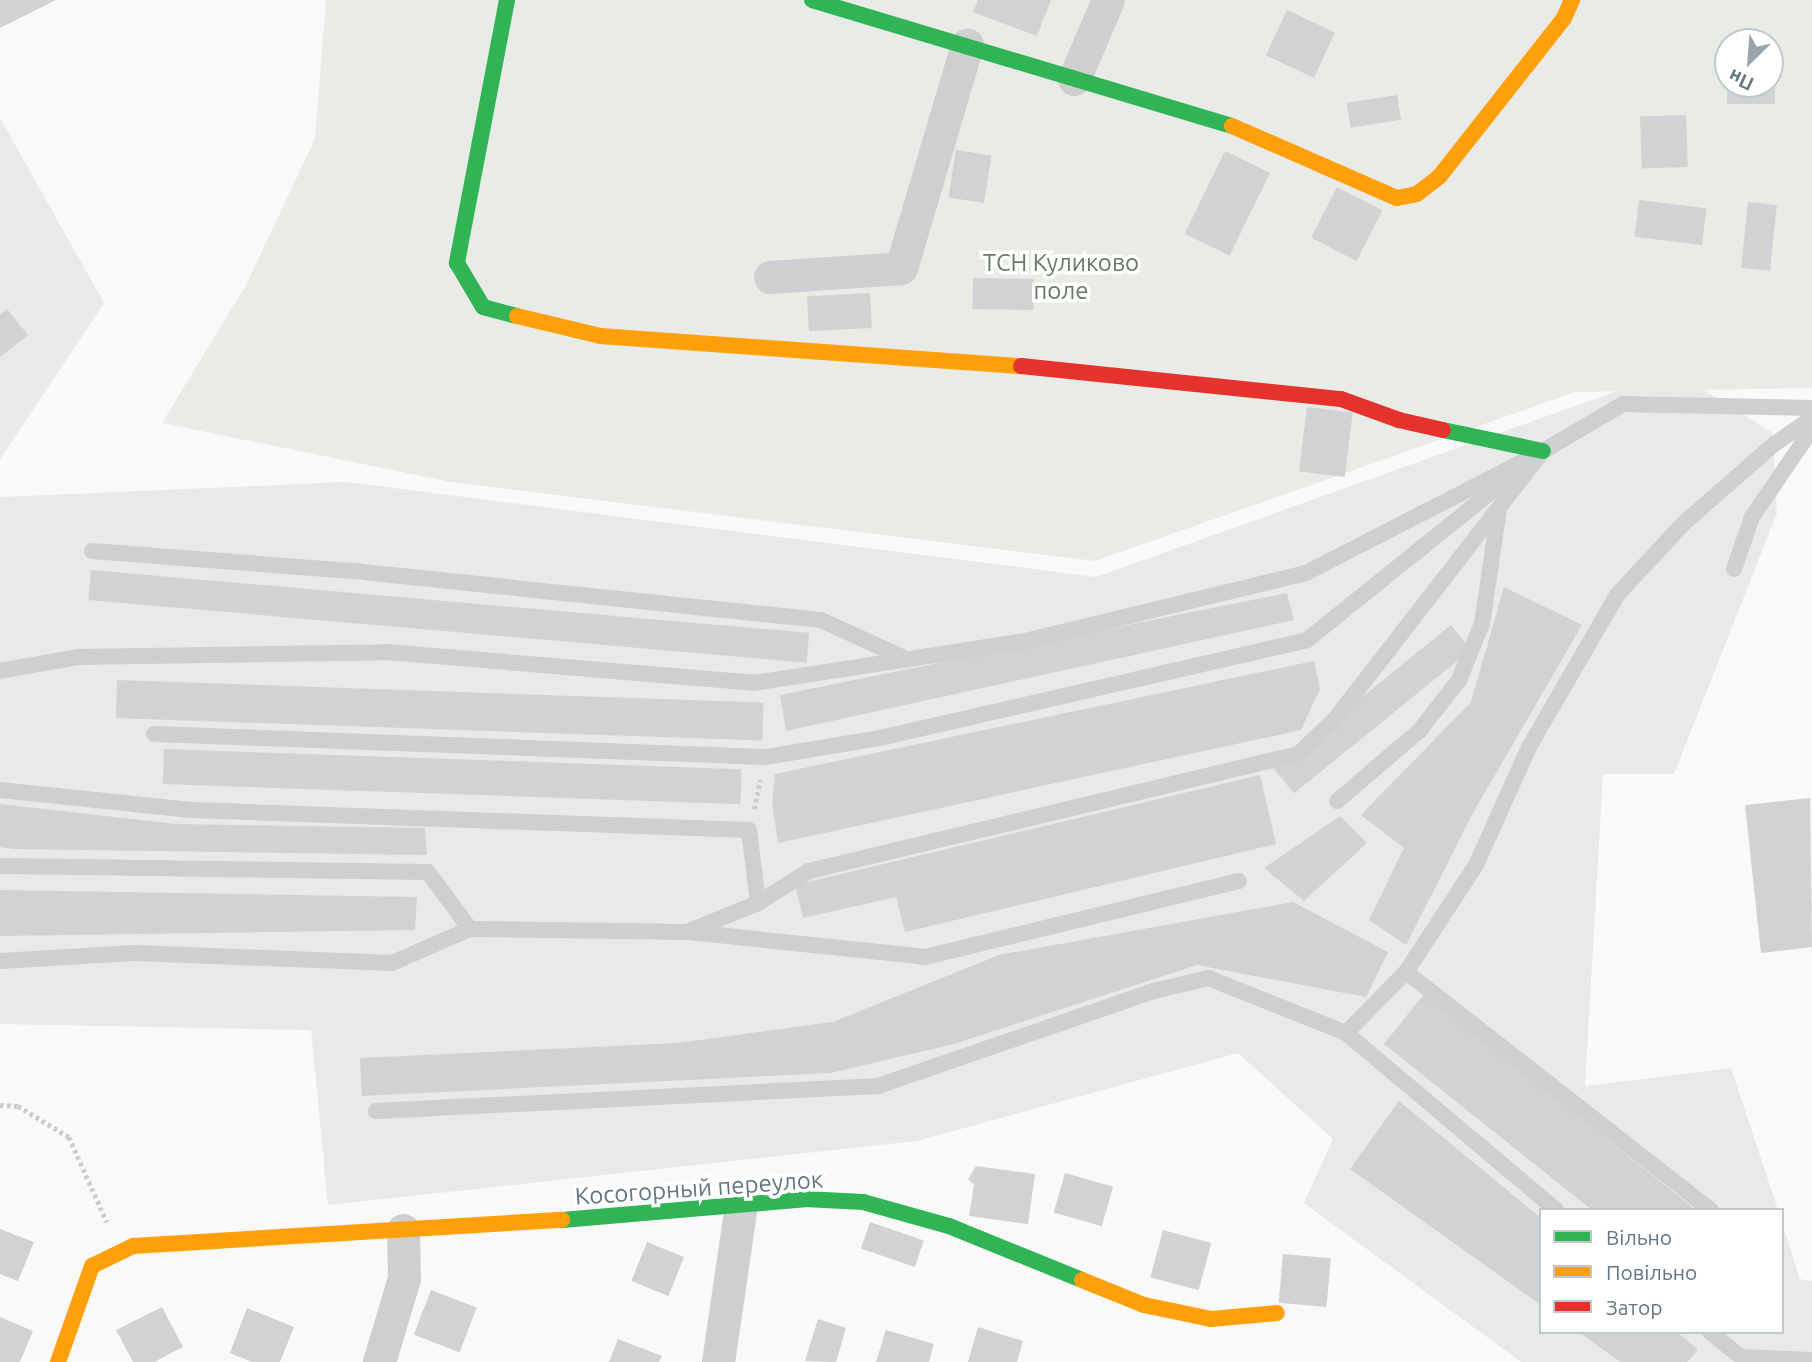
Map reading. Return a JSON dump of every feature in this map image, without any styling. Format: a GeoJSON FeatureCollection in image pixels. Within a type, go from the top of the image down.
{"type":"FeatureCollection","features":[{"type":"Feature","properties":{"kind":"street"},"geometry":{"type":"LineString","coordinates":[[507,0],[457,262],[484,307],[600,336],[1095,371],[1341,399],[1399,420],[1543,451]]}},
{"type":"Feature","properties":{"kind":"street"},"geometry":{"type":"LineString","coordinates":[[812,0],[1234,127],[1387,195],[1407,197],[1439,177],[1565,6]]}},
{"type":"Feature","properties":{"kind":"street"},"geometry":{"type":"LineString","coordinates":[[1074,79],[1108,0]]}},
{"type":"Feature","properties":{"kind":"street"},"geometry":{"type":"LineString","coordinates":[[770,277],[901,268],[967,45]]}},
{"type":"Feature","properties":{"kind":"street","name":"Косогорный переулок"},"geometry":{"type":"LineString","coordinates":[[113,1253],[403,1230],[618,1217],[805,1199],[863,1202],[949,1226],[1144,1305],[1211,1319],[1277,1313]]}},
{"type":"Feature","properties":{"kind":"street"},"geometry":{"type":"LineString","coordinates":[[719,1362],[741,1204]]}},
{"type":"Feature","properties":{"kind":"street"},"geometry":{"type":"LineString","coordinates":[[379,1362],[404,1278],[403,1230]]}},
{"type":"Feature","properties":{"kind":"street"},"geometry":{"type":"LineString","coordinates":[[58,1362],[92,1266],[113,1253]]}},
{"type":"Feature","properties":{"kind":"lane"},"geometry":{"type":"LineString","coordinates":[[0,671],[78,657],[387,652],[754,683],[1025,641],[1306,573],[1543,451],[1623,404],[1812,408]]}},
{"type":"Feature","properties":{"kind":"lane"},"geometry":{"type":"LineString","coordinates":[[1346,1033],[1406,972],[1476,865],[1529,747],[1617,595],[1684,523],[1773,444],[1812,418]]}},
{"type":"Feature","properties":{"kind":"lane"},"geometry":{"type":"LineString","coordinates":[[1734,569],[1752,517],[1812,429]]}},
{"type":"Feature","properties":{"kind":"lane"},"geometry":{"type":"LineString","coordinates":[[687,932],[758,903],[809,871],[1298,754],[1335,719],[1543,451]]}},
{"type":"Feature","properties":{"kind":"lane"},"geometry":{"type":"LineString","coordinates":[[154,734],[766,757],[880,738],[1307,640],[1543,451]]}},
{"type":"Feature","properties":{"kind":"lane"},"geometry":{"type":"LineString","coordinates":[[1337,801],[1420,730],[1459,680],[1482,624],[1500,507]]}},
{"type":"Feature","properties":{"kind":"lane"},"geometry":{"type":"LineString","coordinates":[[92,551],[354,571],[821,620],[905,659]]}},
{"type":"Feature","properties":{"kind":"lane"},"geometry":{"type":"LineString","coordinates":[[0,790],[191,810],[749,830],[758,903]]}},
{"type":"Feature","properties":{"kind":"lane"},"geometry":{"type":"LineString","coordinates":[[0,866],[428,872],[470,929]]}},
{"type":"Feature","properties":{"kind":"lane"},"geometry":{"type":"LineString","coordinates":[[0,961],[134,953],[393,963],[470,929],[687,932],[925,957],[1239,881]]}},
{"type":"Feature","properties":{"kind":"lane"},"geometry":{"type":"LineString","coordinates":[[1406,972],[1708,1208]]}},
{"type":"Feature","properties":{"kind":"lane"},"geometry":{"type":"LineString","coordinates":[[376,1111],[878,1086],[1154,991],[1208,978],[1346,1033],[1554,1208]]}},
{"type":"Feature","properties":{"kind":"lane"},"geometry":{"type":"LineString","coordinates":[[1712,1334],[1741,1357],[1812,1360]]}},
{"type":"Feature","properties":{"kind":"path"},"geometry":{"type":"LineString","coordinates":[[749,830],[766,757]]}},
{"type":"Feature","properties":{"kind":"path"},"geometry":{"type":"LineString","coordinates":[[0,1105],[18,1106],[69,1137],[113,1253]]}},
{"type":"Feature","properties":{"kind":"shaded area"},"geometry":{"type":"Polygon","coordinates":[[[0,118],[104,303],[0,459],[0,118]]]}},
{"type":"Feature","properties":{"kind":"shaded area"},"geometry":{"type":"Polygon","coordinates":[[[1673,371],[1773,433],[1777,513],[1674,774],[1603,774],[1585,1086],[1731,1068],[1777,1208],[1539,1208],[1539,1334],[1784,1334],[1784,1229],[1800,1279],[1812,1281],[1812,1362],[1521,1362],[1304,1203],[1333,1139],[1238,1053],[917,1141],[328,1205],[311,1030],[0,1024],[0,497],[346,482],[1096,577],[1673,371]]]}},
{"type":"Feature","properties":{"kind":"green space","name":"ТСН Куликово поле"},"geometry":{"type":"Polygon","coordinates":[[[326,0],[1812,0],[1812,388],[1575,392],[1095,561],[451,482],[162,423],[245,287],[315,139],[326,0]]]}},
{"type":"Feature","properties":{"kind":"building"},"geometry":{"type":"Polygon","coordinates":[[[0,0],[56,0],[0,28],[0,0]]]}},
{"type":"Feature","properties":{"kind":"building"},"geometry":{"type":"Polygon","coordinates":[[[978,0],[1051,0],[1037,36],[973,12],[978,0]]]}},
{"type":"Feature","properties":{"kind":"building"},"geometry":{"type":"Polygon","coordinates":[[[1287,10],[1335,32],[1314,78],[1266,55],[1287,10]]]}},
{"type":"Feature","properties":{"kind":"building"},"geometry":{"type":"Polygon","coordinates":[[[1397,95],[1401,120],[1351,128],[1347,103],[1397,95]]]}},
{"type":"Feature","properties":{"kind":"building"},"geometry":{"type":"Polygon","coordinates":[[[1727,98],[1775,98],[1775,104],[1727,104],[1727,98]]]}},
{"type":"Feature","properties":{"kind":"building"},"geometry":{"type":"Polygon","coordinates":[[[1686,115],[1688,167],[1642,169],[1640,117],[1686,115]]]}},
{"type":"Feature","properties":{"kind":"building"},"geometry":{"type":"Polygon","coordinates":[[[956,150],[992,156],[984,203],[948,197],[956,150]]]}},
{"type":"Feature","properties":{"kind":"building"},"geometry":{"type":"Polygon","coordinates":[[[1225,151],[1270,173],[1230,256],[1185,234],[1225,151]]]}},
{"type":"Feature","properties":{"kind":"building"},"geometry":{"type":"Polygon","coordinates":[[[1337,187],[1382,210],[1357,261],[1311,238],[1337,187]]]}},
{"type":"Feature","properties":{"kind":"building"},"geometry":{"type":"Polygon","coordinates":[[[1639,200],[1706,208],[1702,245],[1634,237],[1639,200]]]}},
{"type":"Feature","properties":{"kind":"building"},"geometry":{"type":"Polygon","coordinates":[[[1748,202],[1777,205],[1770,271],[1741,268],[1748,202]]]}},
{"type":"Feature","properties":{"kind":"building"},"geometry":{"type":"Polygon","coordinates":[[[973,278],[1034,279],[1033,310],[972,309],[973,278]]]}},
{"type":"Feature","properties":{"kind":"building"},"geometry":{"type":"Polygon","coordinates":[[[870,293],[872,328],[809,331],[807,296],[870,293]]]}},
{"type":"Feature","properties":{"kind":"building"},"geometry":{"type":"Polygon","coordinates":[[[7,309],[28,335],[0,357],[0,315],[7,309]]]}},
{"type":"Feature","properties":{"kind":"building"},"geometry":{"type":"Polygon","coordinates":[[[1307,407],[1353,413],[1345,477],[1299,472],[1307,407]]]}},
{"type":"Feature","properties":{"kind":"building"},"geometry":{"type":"Polygon","coordinates":[[[91,570],[809,633],[807,663],[88,600],[91,570]]]}},
{"type":"Feature","properties":{"kind":"building"},"geometry":{"type":"Polygon","coordinates":[[[1504,587],[1582,625],[1473,813],[1406,945],[1369,920],[1404,848],[1361,815],[1471,702],[1504,587]]]}},
{"type":"Feature","properties":{"kind":"building"},"geometry":{"type":"Polygon","coordinates":[[[1287,593],[1294,620],[786,731],[780,695],[1287,593]]]}},
{"type":"Feature","properties":{"kind":"building"},"geometry":{"type":"Polygon","coordinates":[[[1451,625],[1471,650],[1294,793],[1274,768],[1451,625]]]}},
{"type":"Feature","properties":{"kind":"building"},"geometry":{"type":"Polygon","coordinates":[[[1314,661],[1320,689],[1301,730],[778,843],[772,803],[775,774],[1314,661]]]}},
{"type":"Feature","properties":{"kind":"building"},"geometry":{"type":"Polygon","coordinates":[[[117,680],[764,703],[762,741],[116,718],[117,680]]]}},
{"type":"Feature","properties":{"kind":"building"},"geometry":{"type":"Polygon","coordinates":[[[164,749],[742,769],[740,804],[163,784],[164,749]]]}},
{"type":"Feature","properties":{"kind":"building"},"geometry":{"type":"Polygon","coordinates":[[[1260,775],[1276,844],[905,932],[896,897],[803,918],[795,885],[1260,775]]]}},
{"type":"Feature","properties":{"kind":"building"},"geometry":{"type":"Polygon","coordinates":[[[1810,798],[1812,947],[1761,953],[1745,805],[1810,798]]]}},
{"type":"Feature","properties":{"kind":"building"},"geometry":{"type":"Polygon","coordinates":[[[0,804],[176,824],[425,828],[427,855],[13,849],[0,847],[0,804]]]}},
{"type":"Feature","properties":{"kind":"building"},"geometry":{"type":"Polygon","coordinates":[[[1340,816],[1367,843],[1304,901],[1264,868],[1340,816]]]}},
{"type":"Feature","properties":{"kind":"building"},"geometry":{"type":"Polygon","coordinates":[[[0,890],[417,897],[415,930],[0,936],[0,890]]]}},
{"type":"Feature","properties":{"kind":"building"},"geometry":{"type":"Polygon","coordinates":[[[1293,902],[1388,952],[1366,997],[1197,965],[954,1044],[830,1073],[362,1096],[360,1058],[678,1043],[833,1022],[999,955],[1293,902]]]}},
{"type":"Feature","properties":{"kind":"building"},"geometry":{"type":"Polygon","coordinates":[[[1424,994],[1693,1208],[1589,1208],[1384,1044],[1424,994]]]}},
{"type":"Feature","properties":{"kind":"building"},"geometry":{"type":"Polygon","coordinates":[[[1399,1101],[1539,1216],[1539,1304],[1350,1169],[1399,1101]]]}},
{"type":"Feature","properties":{"kind":"building"},"geometry":{"type":"Polygon","coordinates":[[[976,1166],[1035,1174],[1028,1224],[969,1216],[974,1185],[968,1179],[976,1166]]]}},
{"type":"Feature","properties":{"kind":"building"},"geometry":{"type":"Polygon","coordinates":[[[1065,1173],[1113,1187],[1102,1226],[1054,1212],[1065,1173]]]}},
{"type":"Feature","properties":{"kind":"building"},"geometry":{"type":"Polygon","coordinates":[[[870,1222],[924,1241],[915,1267],[861,1248],[870,1222]]]}},
{"type":"Feature","properties":{"kind":"building"},"geometry":{"type":"Polygon","coordinates":[[[0,1229],[34,1242],[18,1281],[0,1274],[0,1229]]]}},
{"type":"Feature","properties":{"kind":"building"},"geometry":{"type":"Polygon","coordinates":[[[1163,1230],[1211,1243],[1199,1290],[1150,1277],[1163,1230]]]}},
{"type":"Feature","properties":{"kind":"building"},"geometry":{"type":"Polygon","coordinates":[[[647,1242],[684,1257],[668,1296],[631,1281],[647,1242]]]}},
{"type":"Feature","properties":{"kind":"building"},"geometry":{"type":"Polygon","coordinates":[[[1283,1254],[1331,1258],[1327,1307],[1279,1303],[1283,1254]]]}},
{"type":"Feature","properties":{"kind":"building"},"geometry":{"type":"Polygon","coordinates":[[[431,1290],[477,1308],[460,1352],[414,1335],[431,1290]]]}},
{"type":"Feature","properties":{"kind":"building"},"geometry":{"type":"Polygon","coordinates":[[[162,1307],[183,1347],[154,1362],[133,1362],[116,1330],[162,1307]]]}},
{"type":"Feature","properties":{"kind":"building"},"geometry":{"type":"Polygon","coordinates":[[[247,1308],[294,1327],[280,1362],[252,1362],[230,1353],[247,1308]]]}},
{"type":"Feature","properties":{"kind":"building"},"geometry":{"type":"Polygon","coordinates":[[[0,1317],[33,1331],[20,1362],[0,1362],[0,1317]]]}},
{"type":"Feature","properties":{"kind":"building"},"geometry":{"type":"Polygon","coordinates":[[[818,1319],[846,1328],[836,1362],[805,1361],[818,1319]]]}},
{"type":"Feature","properties":{"kind":"building"},"geometry":{"type":"Polygon","coordinates":[[[978,1327],[1023,1341],[1017,1362],[968,1362],[978,1327]]]}},
{"type":"Feature","properties":{"kind":"building"},"geometry":{"type":"Polygon","coordinates":[[[886,1330],[934,1344],[929,1362],[876,1362],[886,1330]]]}},
{"type":"Feature","properties":{"kind":"building"},"geometry":{"type":"Polygon","coordinates":[[[1582,1334],[1679,1334],[1698,1350],[1687,1362],[1620,1362],[1582,1334]]]}},
{"type":"Feature","properties":{"kind":"building"},"geometry":{"type":"Polygon","coordinates":[[[618,1339],[662,1356],[659,1362],[609,1362],[618,1339]]]}},
{"type":"Feature","properties":{"kind":"traffic: fast"},"geometry":{"type":"LineString","coordinates":[[507,0],[457,263],[483,307],[517,316]]}},
{"type":"Feature","properties":{"kind":"traffic: fast"},"geometry":{"type":"LineString","coordinates":[[812,0],[1232,126]]}},
{"type":"Feature","properties":{"kind":"traffic: fast"},"geometry":{"type":"LineString","coordinates":[[1443,430],[1543,451]]}},
{"type":"Feature","properties":{"kind":"traffic: fast"},"geometry":{"type":"LineString","coordinates":[[562,1220],[805,1199],[863,1202],[949,1226],[1082,1280]]}},
{"type":"Feature","properties":{"kind":"traffic: slow"},"geometry":{"type":"LineString","coordinates":[[1232,126],[1397,198],[1417,194],[1439,177],[1564,18],[1572,0]]}},
{"type":"Feature","properties":{"kind":"traffic: slow"},"geometry":{"type":"LineString","coordinates":[[517,316],[600,336],[1021,366]]}},
{"type":"Feature","properties":{"kind":"traffic: slow"},"geometry":{"type":"LineString","coordinates":[[58,1362],[92,1266],[133,1246],[562,1220]]}},
{"type":"Feature","properties":{"kind":"traffic: slow"},"geometry":{"type":"LineString","coordinates":[[1082,1280],[1144,1305],[1211,1319],[1277,1313]]}},
{"type":"Feature","properties":{"kind":"traffic: jam"},"geometry":{"type":"LineString","coordinates":[[1021,366],[1341,399],[1399,420],[1443,430]]}}]}
